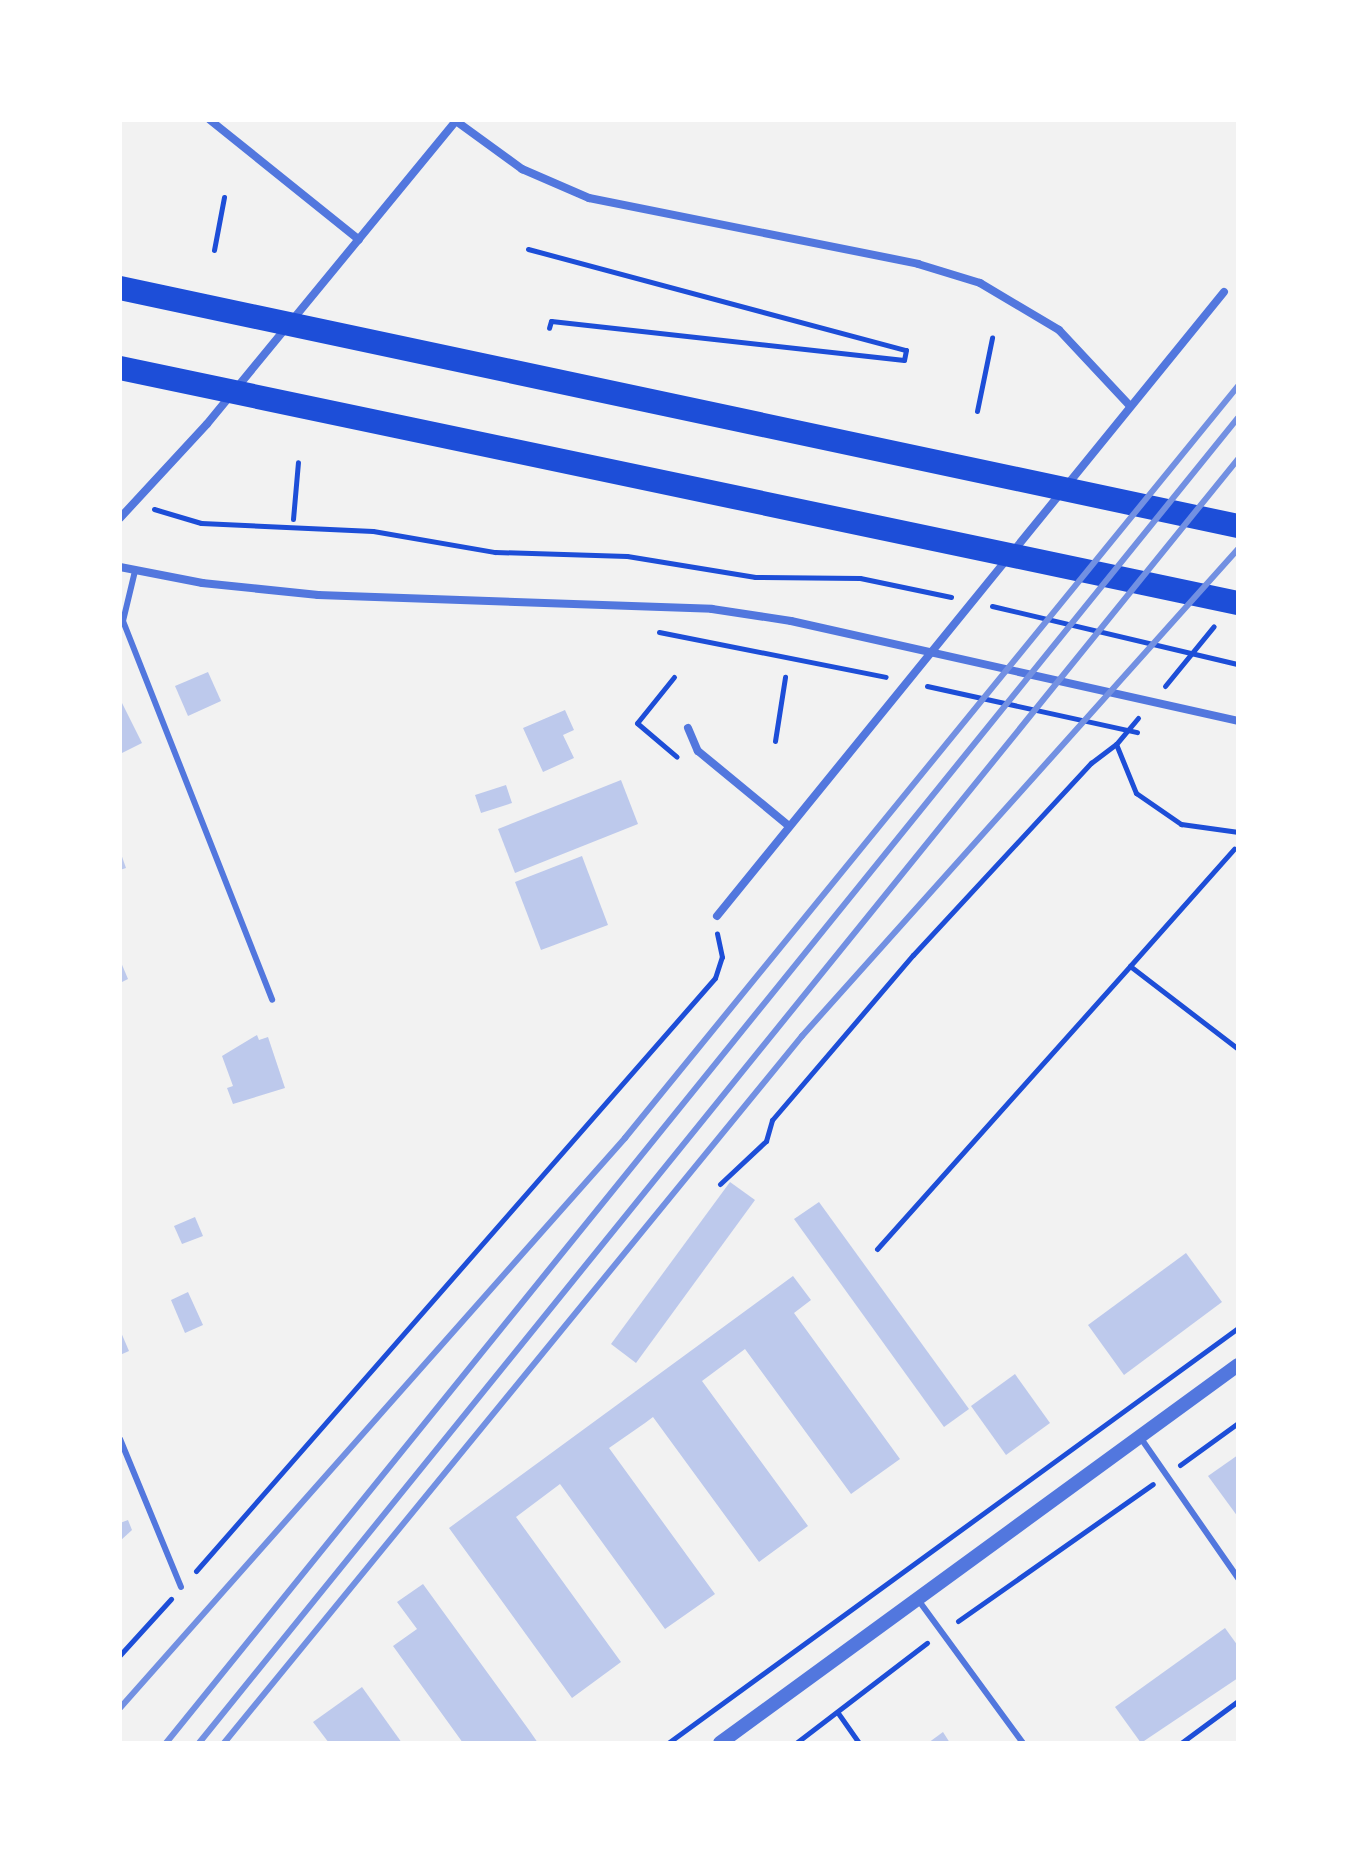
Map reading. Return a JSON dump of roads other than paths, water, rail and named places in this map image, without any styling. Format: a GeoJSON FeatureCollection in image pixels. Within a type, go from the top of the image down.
{"type":"FeatureCollection","features":[{"type":"Feature","properties":{"kind":"highway"},"geometry":{"type":"LineString","coordinates":[[120,288],[1022,477],[1238,526]]}},
{"type":"Feature","properties":{"kind":"highway"},"geometry":{"type":"LineString","coordinates":[[120,368],[969,544],[1238,603]]}},
{"type":"Feature","properties":{"kind":"street"},"geometry":{"type":"LineString","coordinates":[[210,120],[359,240]]}},
{"type":"Feature","properties":{"kind":"street"},"geometry":{"type":"LineString","coordinates":[[120,518],[207,424],[456,120],[522,169],[589,198],[918,264],[980,283],[1046,320],[1130,406]]}},
{"type":"Feature","properties":{"kind":"street"},"geometry":{"type":"LineString","coordinates":[[717,916],[1224,292]]}},
{"type":"Feature","properties":{"kind":"street"},"geometry":{"type":"LineString","coordinates":[[120,567],[318,595],[681,605],[791,621],[1158,700],[1238,721]]}},
{"type":"Feature","properties":{"kind":"street"},"geometry":{"type":"LineString","coordinates":[[688,728],[698,751],[789,826]]}},
{"type":"Feature","properties":{"kind":"street"},"geometry":{"type":"LineString","coordinates":[[720,1743],[1238,1365]]}},
{"type":"Feature","properties":{"kind":"lane"},"geometry":{"type":"LineString","coordinates":[[135,571],[123,621],[272,1000]]}},
{"type":"Feature","properties":{"kind":"lane"},"geometry":{"type":"LineString","coordinates":[[1140,1437],[1238,1578]]}},
{"type":"Feature","properties":{"kind":"lane"},"geometry":{"type":"LineString","coordinates":[[120,1439],[181,1587]]}},
{"type":"Feature","properties":{"kind":"lane"},"geometry":{"type":"LineString","coordinates":[[917,1598],[1023,1743]]}},
{"type":"Feature","properties":{"kind":"railway"},"geometry":{"type":"LineString","coordinates":[[120,1708],[625,1138],[1238,386]]}},
{"type":"Feature","properties":{"kind":"railway"},"geometry":{"type":"LineString","coordinates":[[166,1743],[1238,418]]}},
{"type":"Feature","properties":{"kind":"railway"},"geometry":{"type":"LineString","coordinates":[[199,1743],[1238,459]]}},
{"type":"Feature","properties":{"kind":"railway"},"geometry":{"type":"LineString","coordinates":[[224,1743],[802,1036],[1238,549]]}}]}
